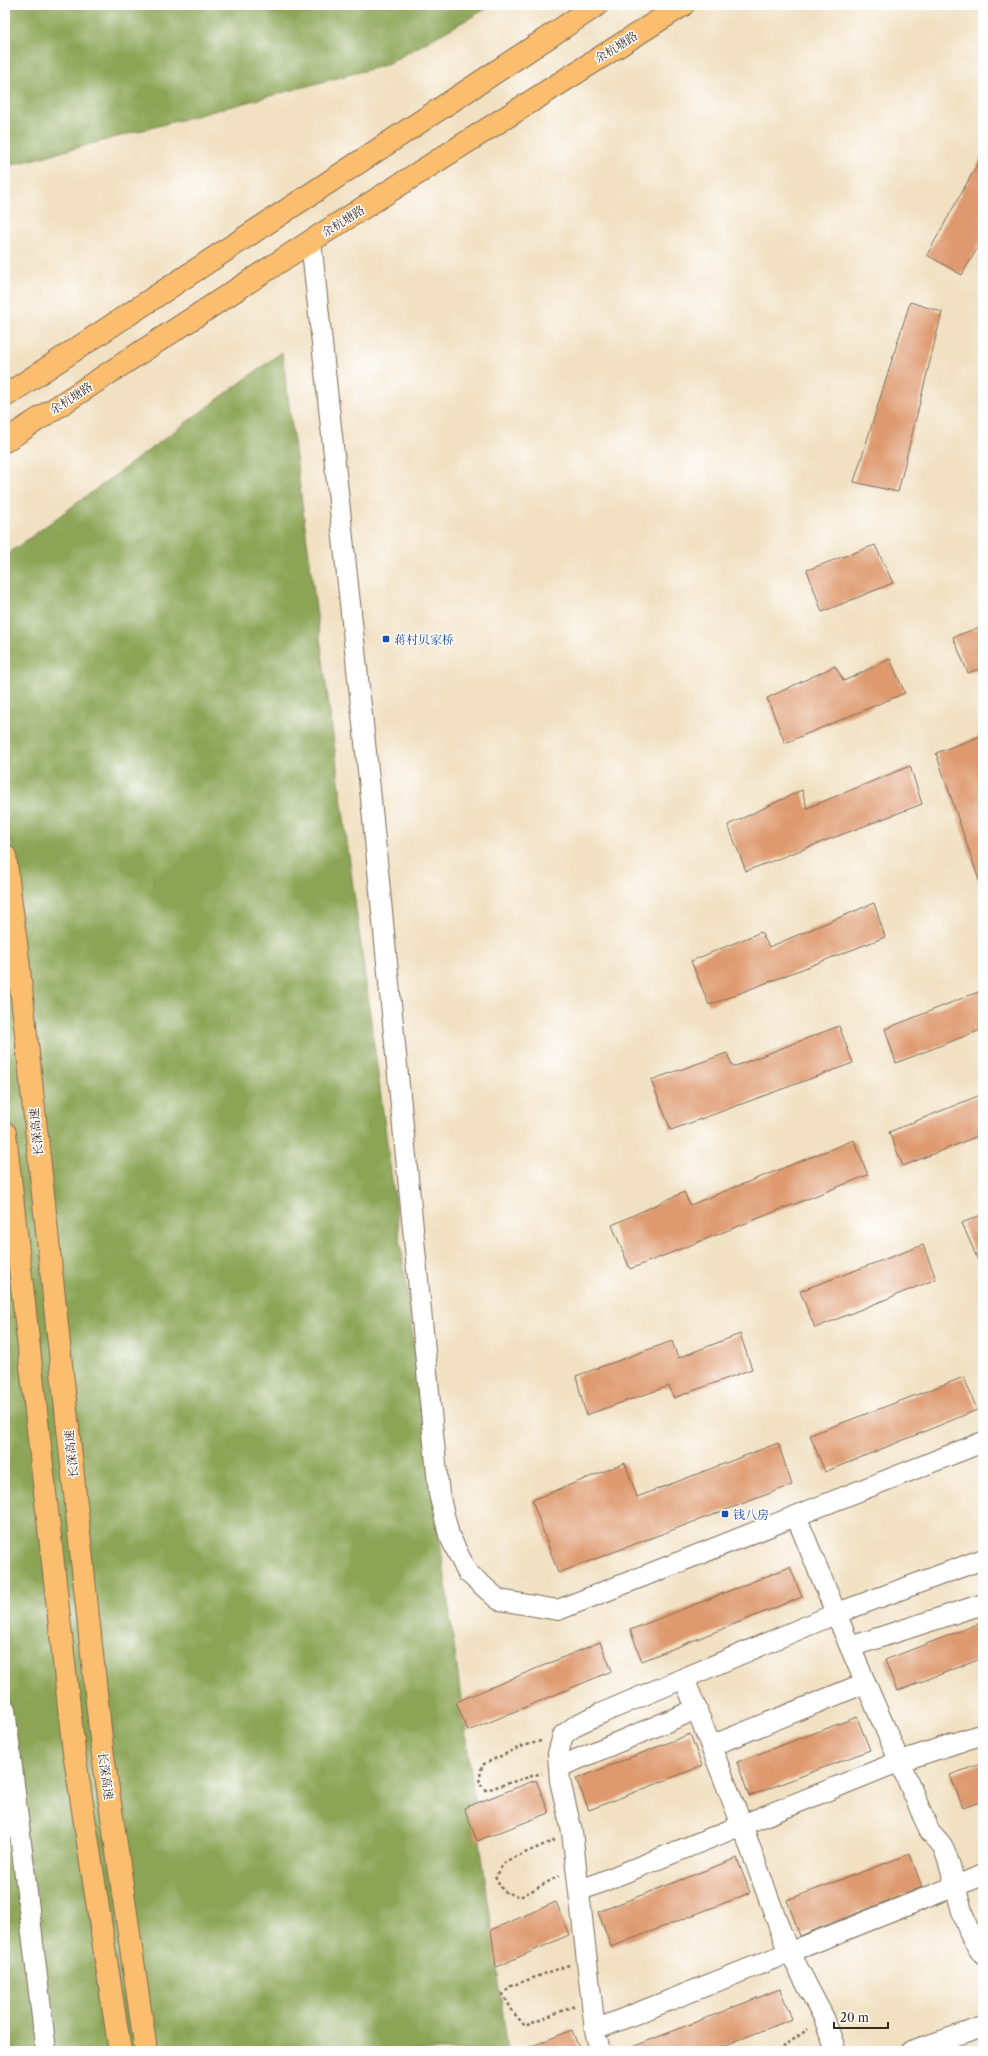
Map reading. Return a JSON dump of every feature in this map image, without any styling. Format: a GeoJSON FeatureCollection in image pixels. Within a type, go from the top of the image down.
{"type":"FeatureCollection","features":[{"type":"Feature","properties":{"kind":"main road"},"geometry":{"type":"LineString","coordinates":[[5,396],[597,5]]}},
{"type":"Feature","properties":{"kind":"main road","name":"余杭塘路"},"geometry":{"type":"LineString","coordinates":[[5,441],[311,241],[683,5]]}},
{"type":"Feature","properties":{"kind":"main road","name":"长深高速"},"geometry":{"type":"LineString","coordinates":[[5,856],[18,959],[102,1748],[146,2051]]}},
{"type":"Feature","properties":{"kind":"main road"},"geometry":{"type":"LineString","coordinates":[[5,1133],[74,1752],[120,2051]]}},
{"type":"Feature","properties":{"kind":"street"},"geometry":{"type":"LineString","coordinates":[[311,241],[372,805],[439,1494],[449,1534],[467,1572],[499,1600],[558,1610],[983,1442]]}},
{"type":"Feature","properties":{"kind":"street"},"geometry":{"type":"LineString","coordinates":[[796,1516],[835,1614],[898,1762],[929,1830],[944,1848],[954,1886],[972,1942],[983,1955]]}},
{"type":"Feature","properties":{"kind":"street"},"geometry":{"type":"LineString","coordinates":[[600,2051],[595,2030],[591,1999],[572,1832],[560,1781],[558,1754],[563,1735],[578,1724],[602,1712],[835,1614],[983,1559]]}},
{"type":"Feature","properties":{"kind":"street"},"geometry":{"type":"LineString","coordinates":[[850,1647],[983,1604]]}},
{"type":"Feature","properties":{"kind":"street"},"geometry":{"type":"LineString","coordinates":[[684,1678],[790,1952],[824,2018],[836,2051]]}},
{"type":"Feature","properties":{"kind":"street"},"geometry":{"type":"LineString","coordinates":[[711,1746],[865,1683]]}},
{"type":"Feature","properties":{"kind":"street"},"geometry":{"type":"LineString","coordinates":[[5,1709],[46,2051]]}},
{"type":"Feature","properties":{"kind":"street"},"geometry":{"type":"LineString","coordinates":[[559,1767],[697,1710]]}},
{"type":"Feature","properties":{"kind":"street"},"geometry":{"type":"LineString","coordinates":[[579,1891],[898,1762],[983,1734]]}},
{"type":"Feature","properties":{"kind":"street"},"geometry":{"type":"LineString","coordinates":[[595,2030],[983,1875]]}},
{"type":"Feature","properties":{"kind":"street"},"geometry":{"type":"LineString","coordinates":[[911,2051],[983,2027]]}},
{"type":"Feature","properties":{"kind":"path"},"geometry":{"type":"LineString","coordinates":[[559,1767],[486,1790],[479,1783],[482,1765],[520,1747],[563,1735]]}},
{"type":"Feature","properties":{"kind":"path"},"geometry":{"type":"LineString","coordinates":[[572,1832],[506,1861],[495,1876],[503,1890],[520,1898],[576,1867]]}},
{"type":"Feature","properties":{"kind":"path"},"geometry":{"type":"LineString","coordinates":[[587,1959],[510,1986],[503,1994],[513,2012],[525,2026],[591,1999]]}},
{"type":"Feature","properties":{"kind":"path"},"geometry":{"type":"LineString","coordinates":[[778,2051],[824,2018]]}},
{"type":"Feature","properties":{"kind":"green space"},"geometry":{"type":"Polygon","coordinates":[[[5,5],[493,5],[386,65],[5,167],[5,5]]]}},
{"type":"Feature","properties":{"kind":"green space"},"geometry":{"type":"Polygon","coordinates":[[[282,352],[508,2051],[5,2051],[5,556],[282,352]]]}},
{"type":"Feature","properties":{"kind":"building"},"geometry":{"type":"Polygon","coordinates":[[[983,154],[983,238],[962,275],[927,255],[983,154]]]}},
{"type":"Feature","properties":{"kind":"building"},"geometry":{"type":"Polygon","coordinates":[[[910,302],[942,312],[898,492],[854,482],[910,302]]]}},
{"type":"Feature","properties":{"kind":"building"},"geometry":{"type":"Polygon","coordinates":[[[875,545],[893,583],[822,612],[807,570],[875,545]]]}},
{"type":"Feature","properties":{"kind":"building"},"geometry":{"type":"Polygon","coordinates":[[[983,626],[983,667],[968,673],[953,637],[983,626]]]}},
{"type":"Feature","properties":{"kind":"building"},"geometry":{"type":"Polygon","coordinates":[[[890,659],[905,693],[785,743],[767,698],[835,666],[844,681],[890,659]]]}},
{"type":"Feature","properties":{"kind":"building"},"geometry":{"type":"Polygon","coordinates":[[[983,735],[983,885],[981,886],[936,753],[983,735]]]}},
{"type":"Feature","properties":{"kind":"building"},"geometry":{"type":"Polygon","coordinates":[[[910,766],[922,804],[746,871],[728,825],[802,790],[807,808],[910,766]]]}},
{"type":"Feature","properties":{"kind":"building"},"geometry":{"type":"Polygon","coordinates":[[[874,903],[885,937],[709,1005],[691,961],[761,932],[769,947],[874,903]]]}},
{"type":"Feature","properties":{"kind":"building"},"geometry":{"type":"Polygon","coordinates":[[[983,990],[983,1029],[896,1063],[885,1029],[983,990]]]}},
{"type":"Feature","properties":{"kind":"building"},"geometry":{"type":"Polygon","coordinates":[[[839,1026],[853,1063],[671,1130],[651,1080],[727,1053],[733,1067],[839,1026]]]}},
{"type":"Feature","properties":{"kind":"building"},"geometry":{"type":"Polygon","coordinates":[[[983,1094],[983,1134],[903,1166],[889,1132],[983,1094]]]}},
{"type":"Feature","properties":{"kind":"building"},"geometry":{"type":"Polygon","coordinates":[[[854,1140],[868,1175],[630,1269],[612,1225],[684,1192],[690,1205],[854,1140]]]}},
{"type":"Feature","properties":{"kind":"building"},"geometry":{"type":"Polygon","coordinates":[[[983,1214],[983,1272],[962,1223],[983,1214]]]}},
{"type":"Feature","properties":{"kind":"building"},"geometry":{"type":"Polygon","coordinates":[[[923,1245],[936,1279],[815,1328],[800,1291],[923,1245]]]}},
{"type":"Feature","properties":{"kind":"building"},"geometry":{"type":"Polygon","coordinates":[[[740,1334],[752,1369],[674,1398],[669,1386],[586,1415],[576,1376],[672,1341],[678,1358],[740,1334]]]}},
{"type":"Feature","properties":{"kind":"building"},"geometry":{"type":"Polygon","coordinates":[[[964,1377],[977,1410],[825,1472],[810,1435],[964,1377]]]}},
{"type":"Feature","properties":{"kind":"building"},"geometry":{"type":"Polygon","coordinates":[[[778,1443],[792,1485],[558,1573],[532,1500],[625,1463],[637,1497],[778,1443]]]}},
{"type":"Feature","properties":{"kind":"building"},"geometry":{"type":"Polygon","coordinates":[[[790,1567],[802,1597],[642,1661],[630,1630],[790,1567]]]}},
{"type":"Feature","properties":{"kind":"building"},"geometry":{"type":"Polygon","coordinates":[[[983,1622],[983,1658],[897,1691],[885,1660],[983,1622]]]}},
{"type":"Feature","properties":{"kind":"building"},"geometry":{"type":"Polygon","coordinates":[[[600,1642],[612,1671],[468,1731],[456,1702],[600,1642]]]}},
{"type":"Feature","properties":{"kind":"building"},"geometry":{"type":"Polygon","coordinates":[[[857,1717],[870,1750],[749,1796],[737,1762],[857,1717]]]}},
{"type":"Feature","properties":{"kind":"building"},"geometry":{"type":"Polygon","coordinates":[[[690,1734],[702,1766],[589,1810],[576,1779],[690,1734]]]}},
{"type":"Feature","properties":{"kind":"building"},"geometry":{"type":"Polygon","coordinates":[[[983,1763],[983,1801],[963,1808],[950,1775],[983,1763]]]}},
{"type":"Feature","properties":{"kind":"building"},"geometry":{"type":"Polygon","coordinates":[[[536,1780],[549,1813],[477,1841],[464,1808],[536,1780]]]}},
{"type":"Feature","properties":{"kind":"building"},"geometry":{"type":"Polygon","coordinates":[[[910,1854],[922,1887],[800,1936],[787,1900],[910,1854]]]}},
{"type":"Feature","properties":{"kind":"building"},"geometry":{"type":"Polygon","coordinates":[[[737,1858],[750,1893],[611,1947],[598,1912],[737,1858]]]}},
{"type":"Feature","properties":{"kind":"building"},"geometry":{"type":"Polygon","coordinates":[[[556,1902],[569,1935],[496,1967],[491,1930],[556,1902]]]}},
{"type":"Feature","properties":{"kind":"building"},"geometry":{"type":"Polygon","coordinates":[[[780,1989],[792,2019],[710,2051],[622,2051],[780,1989]]]}},
{"type":"Feature","properties":{"kind":"building"},"geometry":{"type":"Polygon","coordinates":[[[572,2030],[580,2051],[522,2051],[522,2050],[572,2030]]]}},
{"type":"Feature","properties":{"kind":"place","name":"蒋村贝家桥"},"geometry":{"type":"Point","coordinates":[386,639]}},
{"type":"Feature","properties":{"kind":"place","name":"钱八房"},"geometry":{"type":"Point","coordinates":[725,1514]}}]}
